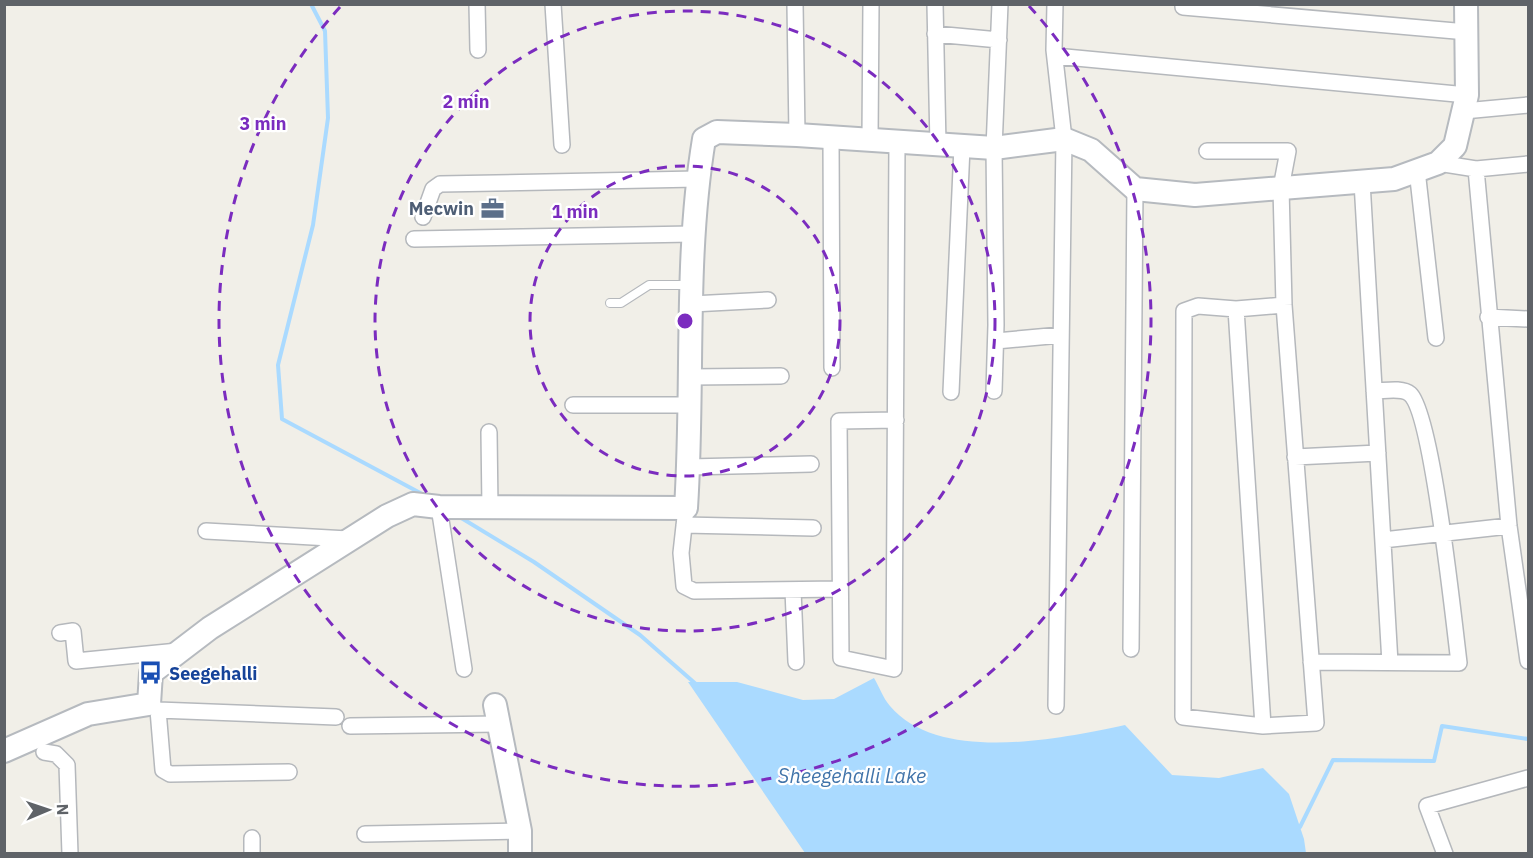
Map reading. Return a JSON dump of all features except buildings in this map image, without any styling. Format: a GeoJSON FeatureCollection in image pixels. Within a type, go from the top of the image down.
{"type":"FeatureCollection","features":[{"type":"Feature","properties":{"kind":"street"},"geometry":{"type":"LineString","coordinates":[[477,4],[478,50]]}},
{"type":"Feature","properties":{"kind":"street"},"geometry":{"type":"LineString","coordinates":[[553,4],[562,145]]}},
{"type":"Feature","properties":{"kind":"street"},"geometry":{"type":"LineString","coordinates":[[795,4],[797,135]]}},
{"type":"Feature","properties":{"kind":"street"},"geometry":{"type":"LineString","coordinates":[[870,138],[871,4]]}},
{"type":"Feature","properties":{"kind":"street"},"geometry":{"type":"LineString","coordinates":[[934,4],[938,145]]}},
{"type":"Feature","properties":{"kind":"street"},"geometry":{"type":"LineString","coordinates":[[994,391],[996,341],[994,148],[1000,4]]}},
{"type":"Feature","properties":{"kind":"street"},"geometry":{"type":"LineString","coordinates":[[1055,4],[1054,56],[1064,139],[1056,706]]}},
{"type":"Feature","properties":{"kind":"street"},"geometry":{"type":"LineString","coordinates":[[840,589],[694,591],[684,586],[681,553],[689,467],[692,234],[697,179],[704,139],[717,132],[870,138],[897,143],[994,148],[1064,139],[1091,150],[1135,189],[1195,195],[1394,179],[1428,167],[1455,147],[1465,103],[1466,4]]}},
{"type":"Feature","properties":{"kind":"street"},"geometry":{"type":"LineString","coordinates":[[1183,7],[1467,32]]}},
{"type":"Feature","properties":{"kind":"street"},"geometry":{"type":"LineString","coordinates":[[935,34],[999,40]]}},
{"type":"Feature","properties":{"kind":"street"},"geometry":{"type":"LineString","coordinates":[[1054,56],[1465,103],[1528,105]]}},
{"type":"Feature","properties":{"kind":"street"},"geometry":{"type":"LineString","coordinates":[[831,137],[832,368]]}},
{"type":"Feature","properties":{"kind":"street"},"geometry":{"type":"LineString","coordinates":[[896,420],[839,421],[841,658],[894,669],[896,420],[897,143]]}},
{"type":"Feature","properties":{"kind":"street"},"geometry":{"type":"LineString","coordinates":[[951,392],[962,147]]}},
{"type":"Feature","properties":{"kind":"street"},"geometry":{"type":"LineString","coordinates":[[1206,151],[1288,151],[1281,188],[1284,305],[1316,723],[1263,726],[1183,717],[1184,311],[1198,306],[1236,309],[1284,305]]}},
{"type":"Feature","properties":{"kind":"street"},"geometry":{"type":"LineString","coordinates":[[1428,167],[1476,169],[1528,164]]}},
{"type":"Feature","properties":{"kind":"street"},"geometry":{"type":"LineString","coordinates":[[1428,167],[1436,338]]}},
{"type":"Feature","properties":{"kind":"street"},"geometry":{"type":"LineString","coordinates":[[1476,169],[1509,526],[1528,662]]}},
{"type":"Feature","properties":{"kind":"street"},"geometry":{"type":"LineString","coordinates":[[423,217],[433,189],[440,184],[697,179]]}},
{"type":"Feature","properties":{"kind":"street"},"geometry":{"type":"LineString","coordinates":[[1362,182],[1390,663]]}},
{"type":"Feature","properties":{"kind":"street"},"geometry":{"type":"LineString","coordinates":[[1131,649],[1135,189]]}},
{"type":"Feature","properties":{"kind":"street"},"geometry":{"type":"LineString","coordinates":[[414,239],[692,234]]}},
{"type":"Feature","properties":{"kind":"street"},"geometry":{"type":"LineString","coordinates":[[692,294],[768,300]]}},
{"type":"Feature","properties":{"kind":"street"},"geometry":{"type":"LineString","coordinates":[[1236,309],[1263,726]]}},
{"type":"Feature","properties":{"kind":"street"},"geometry":{"type":"LineString","coordinates":[[1488,317],[1528,319]]}},
{"type":"Feature","properties":{"kind":"street"},"geometry":{"type":"LineString","coordinates":[[996,341],[1061,335]]}},
{"type":"Feature","properties":{"kind":"street"},"geometry":{"type":"LineString","coordinates":[[691,378],[781,376]]}},
{"type":"Feature","properties":{"kind":"street"},"geometry":{"type":"LineString","coordinates":[[1311,662],[1459,663],[1443,534],[1423,421],[1411,394],[1403,390],[1374,391]]}},
{"type":"Feature","properties":{"kind":"street"},"geometry":{"type":"LineString","coordinates":[[573,405],[691,405]]}},
{"type":"Feature","properties":{"kind":"street"},"geometry":{"type":"LineString","coordinates":[[489,432],[490,508]]}},
{"type":"Feature","properties":{"kind":"street"},"geometry":{"type":"LineString","coordinates":[[1295,457],[1378,453]]}},
{"type":"Feature","properties":{"kind":"street"},"geometry":{"type":"LineString","coordinates":[[689,467],[811,464]]}},
{"type":"Feature","properties":{"kind":"street"},"geometry":{"type":"LineString","coordinates":[[289,772],[170,774],[163,770],[153,707],[151,673],[178,651],[348,539],[413,504],[685,517],[813,528]]}},
{"type":"Feature","properties":{"kind":"street"},"geometry":{"type":"LineString","coordinates":[[439,507],[464,669]]}},
{"type":"Feature","properties":{"kind":"street"},"geometry":{"type":"LineString","coordinates":[[1383,540],[1509,526]]}},
{"type":"Feature","properties":{"kind":"street"},"geometry":{"type":"LineString","coordinates":[[206,531],[348,539]]}},
{"type":"Feature","properties":{"kind":"street"},"geometry":{"type":"LineString","coordinates":[[793,590],[796,662]]}},
{"type":"Feature","properties":{"kind":"street"},"geometry":{"type":"LineString","coordinates":[[60,633],[73,631],[76,661],[178,651]]}},
{"type":"Feature","properties":{"kind":"street"},"geometry":{"type":"LineString","coordinates":[[4,751],[88,714],[153,707],[336,717]]}},
{"type":"Feature","properties":{"kind":"street"},"geometry":{"type":"LineString","coordinates":[[350,726],[497,714],[519,831],[520,854]]}},
{"type":"Feature","properties":{"kind":"street"},"geometry":{"type":"LineString","coordinates":[[44,753],[56,754],[67,765],[70,854]]}},
{"type":"Feature","properties":{"kind":"street"},"geometry":{"type":"LineString","coordinates":[[1445,854],[1427,806],[1528,778]]}},
{"type":"Feature","properties":{"kind":"street"},"geometry":{"type":"LineString","coordinates":[[365,834],[519,831]]}},
{"type":"Feature","properties":{"kind":"lane"},"geometry":{"type":"LineString","coordinates":[[610,303],[621,303],[649,285],[692,294]]}},
{"type":"Feature","properties":{"kind":"water","name":"Sheegehalli Lake"},"geometry":{"type":"Polygon","coordinates":[[[874,678],[890,706],[912,724],[938,735],[969,741],[1002,743],[1068,736],[1125,725],[1172,775],[1219,778],[1263,768],[1289,794],[1304,839],[1306,853],[805,853],[688,682],[737,682],[803,700],[834,699],[874,678]]]}},
{"type":"Feature","properties":{"kind":"waterway"},"geometry":{"type":"LineString","coordinates":[[311,4],[325,31],[328,118],[313,225],[278,365],[282,419],[424,495]]}},
{"type":"Feature","properties":{"kind":"waterway"},"geometry":{"type":"LineString","coordinates":[[458,516],[534,562],[640,635],[697,685]]}},
{"type":"Feature","properties":{"kind":"waterway"},"geometry":{"type":"LineString","coordinates":[[1297,827],[1300,827],[1333,760],[1434,761],[1442,726],[1528,739]]}},
{"type":"Feature","properties":{"kind":"place","name":"Mecwin"},"geometry":{"type":"Point","coordinates":[492,208]}},
{"type":"Feature","properties":{"kind":"place","name":"Seegehalli"},"geometry":{"type":"Point","coordinates":[151,673]}}]}
